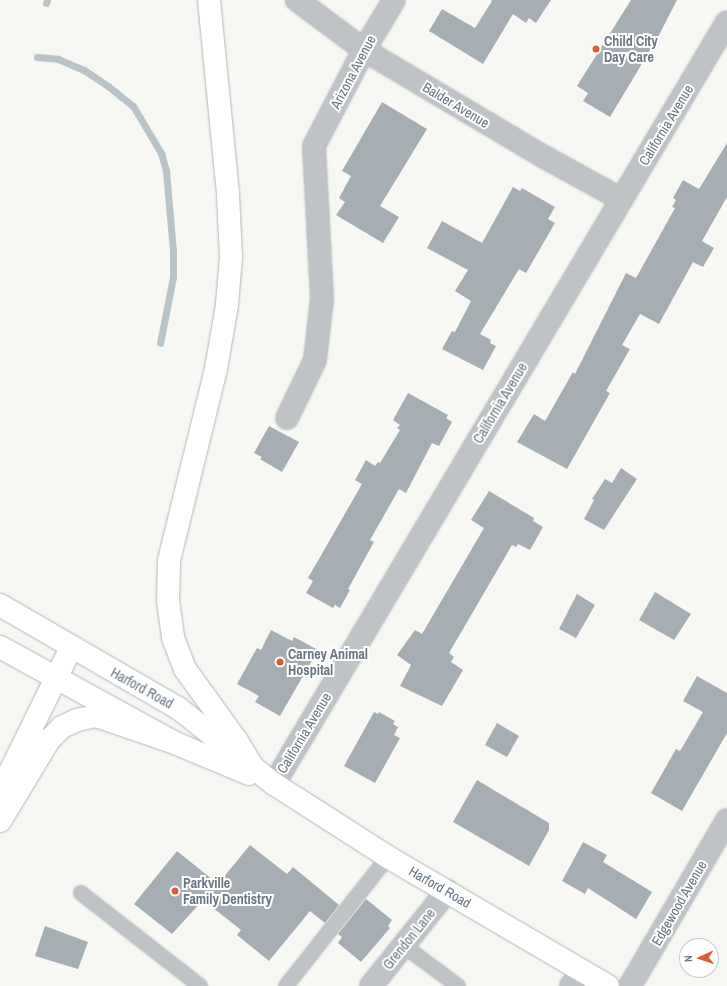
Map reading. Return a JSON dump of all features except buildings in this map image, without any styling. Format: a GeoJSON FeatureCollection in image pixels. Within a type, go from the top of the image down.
{"type":"FeatureCollection","features":[{"type":"Feature","properties":{"kind":"main road"},"geometry":{"type":"LineString","coordinates":[[209,0],[228,195],[231,257],[227,305],[216,369],[169,561],[168,601],[173,638],[185,669],[238,742],[253,768]]}},
{"type":"Feature","properties":{"kind":"main road","name":"Harford Road"},"geometry":{"type":"LineString","coordinates":[[0,605],[71,648],[178,708],[274,784],[388,857],[447,891],[577,979],[608,986]]}},
{"type":"Feature","properties":{"kind":"main road","name":"Harford Road"},"geometry":{"type":"LineString","coordinates":[[0,647],[54,679],[175,743],[274,784]]}},
{"type":"Feature","properties":{"kind":"main road"},"geometry":{"type":"LineString","coordinates":[[0,792],[54,679],[71,648]]}},
{"type":"Feature","properties":{"kind":"main road"},"geometry":{"type":"LineString","coordinates":[[0,821],[49,740],[62,727],[77,720],[96,716],[175,743]]}},
{"type":"Feature","properties":{"kind":"street","name":"Balder Avenue"},"geometry":{"type":"LineString","coordinates":[[298,0],[364,50],[621,200]]}},
{"type":"Feature","properties":{"kind":"street","name":"Arizona Avenue"},"geometry":{"type":"LineString","coordinates":[[287,418],[315,360],[322,299],[314,146],[364,50],[394,0]]}},
{"type":"Feature","properties":{"kind":"street","name":"California Avenue"},"geometry":{"type":"LineString","coordinates":[[274,784],[727,22]]}},
{"type":"Feature","properties":{"kind":"street","name":"Edgewood Avenue"},"geometry":{"type":"LineString","coordinates":[[630,986],[727,820]]}},
{"type":"Feature","properties":{"kind":"street","name":"Grendon Lane"},"geometry":{"type":"LineString","coordinates":[[371,986],[447,891]]}},
{"type":"Feature","properties":{"kind":"lane"},"geometry":{"type":"LineString","coordinates":[[286,986],[388,857]]}},
{"type":"Feature","properties":{"kind":"lane"},"geometry":{"type":"LineString","coordinates":[[82,893],[200,986]]}},
{"type":"Feature","properties":{"kind":"lane"},"geometry":{"type":"LineString","coordinates":[[404,946],[458,986]]}},
{"type":"Feature","properties":{"kind":"waterway"},"geometry":{"type":"LineString","coordinates":[[37,57],[58,59],[84,70],[108,86],[133,106],[161,153],[166,171],[173,251],[173,277],[160,343]]}},
{"type":"Feature","properties":{"kind":"place","name":"Child City Day Care"},"geometry":{"type":"Point","coordinates":[596,49]}},
{"type":"Feature","properties":{"kind":"place","name":"Carney Animal Hospital"},"geometry":{"type":"Point","coordinates":[280,662]}},
{"type":"Feature","properties":{"kind":"place","name":"Parkville Family Dentistry"},"geometry":{"type":"Point","coordinates":[175,891]}}]}
